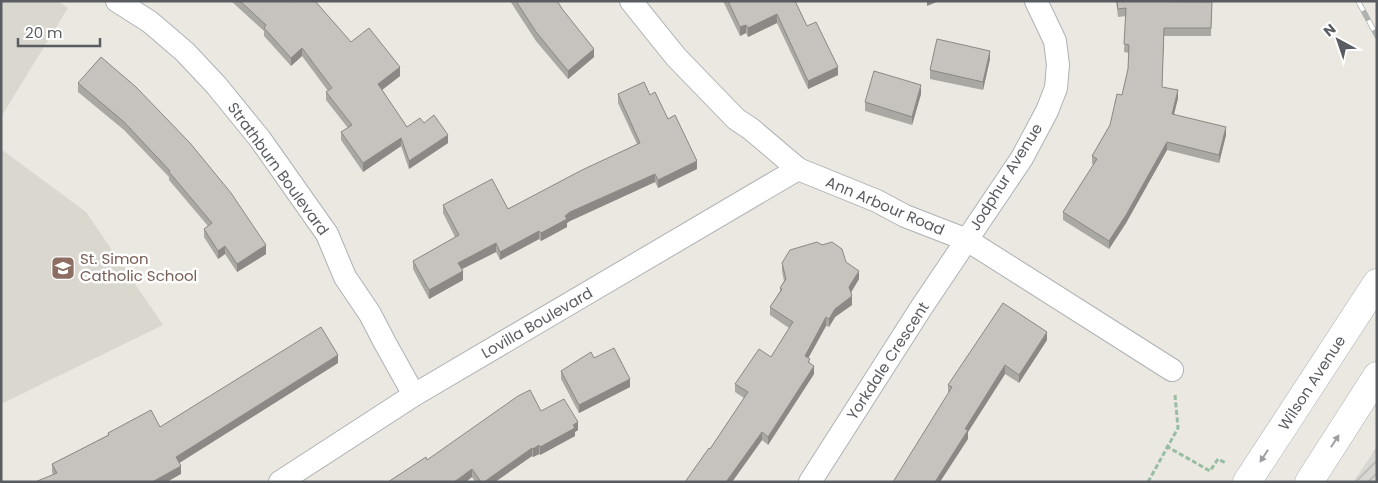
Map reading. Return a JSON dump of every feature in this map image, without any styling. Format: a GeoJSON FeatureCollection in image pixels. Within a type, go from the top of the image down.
{"type":"FeatureCollection","features":[{"type":"Feature","properties":{"kind":"main road","name":"Wilson Avenue"},"geometry":{"type":"LineString","coordinates":[[1247,482],[1377,283]]}},
{"type":"Feature","properties":{"kind":"main road"},"geometry":{"type":"LineString","coordinates":[[1309,482],[1377,376]]}},
{"type":"Feature","properties":{"kind":"street","name":"Strathburn Boulevard"},"geometry":{"type":"LineString","coordinates":[[117,1],[150,22],[184,52],[216,85],[260,139],[326,234],[345,277],[370,314],[414,395]]}},
{"type":"Feature","properties":{"kind":"street","name":"Ann Arbour Road"},"geometry":{"type":"LineString","coordinates":[[631,1],[676,57],[736,119],[751,129],[798,169],[877,201],[905,216],[966,240],[1172,370]]}},
{"type":"Feature","properties":{"kind":"street","name":"Jodphur Avenue"},"geometry":{"type":"LineString","coordinates":[[966,240],[1022,158],[1047,111],[1056,88],[1058,65],[1055,41],[1036,1]]}},
{"type":"Feature","properties":{"kind":"street","name":"Lovilla Boulevard"},"geometry":{"type":"LineString","coordinates":[[280,482],[414,395],[798,169]]}},
{"type":"Feature","properties":{"kind":"street","name":"Yorkdale Crescent"},"geometry":{"type":"LineString","coordinates":[[810,482],[966,240]]}},
{"type":"Feature","properties":{"kind":"path"},"geometry":{"type":"LineString","coordinates":[[1148,482],[1166,446],[1178,428],[1172,370]]}},
{"type":"Feature","properties":{"kind":"path"},"geometry":{"type":"LineString","coordinates":[[1166,446],[1210,471],[1218,459],[1226,463]]}},
{"type":"Feature","properties":{"kind":"shaded area"},"geometry":{"type":"Polygon","coordinates":[[[1,1],[58,1],[68,8],[1,117],[1,1]]]}},
{"type":"Feature","properties":{"kind":"shaded area","name":"St. Simon Catholic School"},"geometry":{"type":"Polygon","coordinates":[[[1,149],[86,212],[163,325],[1,404],[1,149]]]}},
{"type":"Feature","properties":{"kind":"shaded area"},"geometry":{"type":"Polygon","coordinates":[[[1377,447],[1377,482],[1353,482],[1377,447]]]}},
{"type":"Feature","properties":{"kind":"building"},"geometry":{"type":"Polygon","coordinates":[[[240,1],[315,1],[351,42],[369,28],[400,67],[378,84],[407,127],[420,118],[424,123],[434,115],[448,135],[409,161],[401,138],[363,163],[341,132],[352,125],[326,92],[332,88],[302,48],[291,58],[264,28],[266,25],[240,1]]]}},
{"type":"Feature","properties":{"kind":"building"},"geometry":{"type":"Polygon","coordinates":[[[516,1],[557,1],[594,49],[568,71],[536,32],[516,1]]]}},
{"type":"Feature","properties":{"kind":"building"},"geometry":{"type":"Polygon","coordinates":[[[728,1],[795,1],[807,26],[816,22],[838,67],[808,81],[777,14],[748,28],[746,25],[740,27],[728,1]]]}},
{"type":"Feature","properties":{"kind":"building"},"geometry":{"type":"Polygon","coordinates":[[[1117,1],[1212,2],[1211,28],[1164,28],[1162,87],[1178,90],[1172,114],[1226,127],[1219,155],[1167,142],[1126,215],[1109,241],[1063,212],[1097,159],[1092,156],[1110,125],[1117,94],[1122,95],[1128,69],[1129,45],[1124,44],[1126,8],[1118,9],[1117,1]]]}},
{"type":"Feature","properties":{"kind":"building"},"geometry":{"type":"Polygon","coordinates":[[[937,39],[990,51],[983,82],[930,70],[937,39]]]}},
{"type":"Feature","properties":{"kind":"building"},"geometry":{"type":"Polygon","coordinates":[[[101,57],[136,87],[190,143],[231,193],[266,245],[237,264],[225,246],[218,251],[204,229],[212,223],[170,171],[124,122],[78,83],[101,57]]]}},
{"type":"Feature","properties":{"kind":"building"},"geometry":{"type":"Polygon","coordinates":[[[874,71],[921,85],[912,117],[865,102],[874,71]]]}},
{"type":"Feature","properties":{"kind":"building"},"geometry":{"type":"Polygon","coordinates":[[[644,82],[650,95],[655,92],[668,119],[675,115],[697,161],[658,180],[655,174],[570,212],[565,216],[567,219],[541,233],[539,231],[500,252],[496,243],[458,263],[463,271],[429,290],[413,261],[459,235],[443,205],[492,179],[508,209],[582,170],[640,143],[618,94],[644,82]]]}},
{"type":"Feature","properties":{"kind":"building"},"geometry":{"type":"Polygon","coordinates":[[[817,242],[822,245],[832,242],[842,249],[846,262],[859,271],[849,287],[852,296],[835,309],[829,319],[826,317],[805,356],[810,359],[808,362],[814,366],[768,437],[762,432],[726,482],[685,482],[710,449],[748,392],[735,384],[759,349],[771,357],[793,322],[770,307],[786,279],[782,263],[790,250],[817,242]]]}},
{"type":"Feature","properties":{"kind":"building"},"geometry":{"type":"Polygon","coordinates":[[[1003,303],[1047,332],[1019,375],[1005,365],[965,429],[968,430],[935,482],[893,482],[952,387],[948,385],[1003,303]]]}},
{"type":"Feature","properties":{"kind":"building"},"geometry":{"type":"Polygon","coordinates":[[[321,327],[338,355],[176,457],[181,466],[152,482],[35,482],[57,473],[52,464],[109,435],[108,433],[151,410],[160,427],[321,327]]]}},
{"type":"Feature","properties":{"kind":"building"},"geometry":{"type":"Polygon","coordinates":[[[614,348],[630,379],[579,405],[561,371],[591,352],[594,358],[614,348]]]}},
{"type":"Feature","properties":{"kind":"building"},"geometry":{"type":"Polygon","coordinates":[[[530,390],[541,411],[564,399],[578,422],[573,425],[575,428],[540,447],[539,445],[532,448],[484,482],[481,482],[472,469],[454,482],[388,482],[426,457],[427,460],[518,396],[530,390]]]}},
{"type":"Feature","properties":{"kind":"railway"},"geometry":{"type":"LineString","coordinates":[[1358,1],[1377,36]]}},
{"type":"Feature","properties":{"kind":"place","name":"St. Simon Catholic School"},"geometry":{"type":"Point","coordinates":[63,268]}}]}
